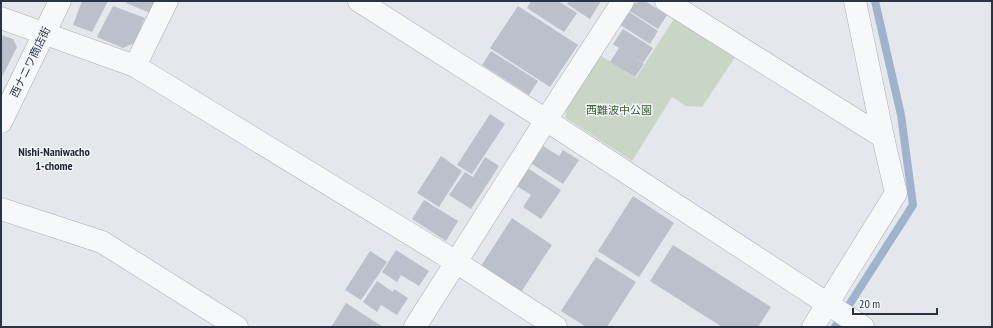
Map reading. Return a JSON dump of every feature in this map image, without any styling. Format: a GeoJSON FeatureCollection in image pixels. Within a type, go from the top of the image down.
{"type":"FeatureCollection","features":[{"type":"Feature","properties":{"kind":"street","name":"西ナニワ商店街"},"geometry":{"type":"LineString","coordinates":[[1,122],[60,1]]}},
{"type":"Feature","properties":{"kind":"street"},"geometry":{"type":"LineString","coordinates":[[135,66],[167,1]]}},
{"type":"Feature","properties":{"kind":"street"},"geometry":{"type":"LineString","coordinates":[[359,1],[546,120],[863,327]]}},
{"type":"Feature","properties":{"kind":"street"},"geometry":{"type":"LineString","coordinates":[[415,327],[623,1]]}},
{"type":"Feature","properties":{"kind":"street"},"geometry":{"type":"LineString","coordinates":[[666,1],[883,137]]}},
{"type":"Feature","properties":{"kind":"street"},"geometry":{"type":"LineString","coordinates":[[813,327],[896,193],[855,1]]}},
{"type":"Feature","properties":{"kind":"street"},"geometry":{"type":"LineString","coordinates":[[1,18],[135,66],[456,262],[556,327]]}},
{"type":"Feature","properties":{"kind":"street"},"geometry":{"type":"LineString","coordinates":[[2,210],[102,242],[237,327]]}},
{"type":"Feature","properties":{"kind":"green space","name":"西難波中公園"},"geometry":{"type":"Polygon","coordinates":[[[675,17],[735,57],[702,107],[686,106],[672,97],[632,161],[566,118],[565,110],[600,55],[636,78],[675,17]]]}},
{"type":"Feature","properties":{"kind":"building"},"geometry":{"type":"Polygon","coordinates":[[[82,1],[108,1],[92,32],[73,25],[82,1]]]}},
{"type":"Feature","properties":{"kind":"building"},"geometry":{"type":"Polygon","coordinates":[[[127,1],[158,1],[150,13],[126,3],[127,1]]]}},
{"type":"Feature","properties":{"kind":"building"},"geometry":{"type":"Polygon","coordinates":[[[531,1],[558,1],[577,13],[564,32],[527,8],[531,1]]]}},
{"type":"Feature","properties":{"kind":"building"},"geometry":{"type":"Polygon","coordinates":[[[569,1],[601,1],[590,19],[567,4],[569,1]]]}},
{"type":"Feature","properties":{"kind":"building"},"geometry":{"type":"Polygon","coordinates":[[[645,1],[667,15],[658,29],[628,10],[632,4],[645,1]]]}},
{"type":"Feature","properties":{"kind":"building"},"geometry":{"type":"Polygon","coordinates":[[[113,6],[145,18],[134,43],[123,48],[97,37],[113,6]]]}},
{"type":"Feature","properties":{"kind":"building"},"geometry":{"type":"Polygon","coordinates":[[[518,6],[578,45],[550,87],[490,48],[518,6]]]}},
{"type":"Feature","properties":{"kind":"building"},"geometry":{"type":"Polygon","coordinates":[[[628,11],[658,31],[650,44],[619,24],[628,11]]]}},
{"type":"Feature","properties":{"kind":"building"},"geometry":{"type":"Polygon","coordinates":[[[623,29],[653,48],[643,63],[628,54],[644,64],[635,77],[610,62],[619,48],[613,44],[623,29]]]}},
{"type":"Feature","properties":{"kind":"building"},"geometry":{"type":"Polygon","coordinates":[[[1,35],[13,39],[17,47],[1,79],[1,35]]]}},
{"type":"Feature","properties":{"kind":"building"},"geometry":{"type":"Polygon","coordinates":[[[491,51],[538,81],[529,95],[482,65],[491,51]]]}},
{"type":"Feature","properties":{"kind":"building"},"geometry":{"type":"Polygon","coordinates":[[[490,114],[505,124],[472,174],[457,165],[490,114]]]}},
{"type":"Feature","properties":{"kind":"building"},"geometry":{"type":"Polygon","coordinates":[[[543,146],[559,156],[563,150],[579,160],[563,184],[532,164],[543,146]]]}},
{"type":"Feature","properties":{"kind":"building"},"geometry":{"type":"Polygon","coordinates":[[[441,156],[462,171],[439,207],[417,193],[441,156]]]}},
{"type":"Feature","properties":{"kind":"building"},"geometry":{"type":"Polygon","coordinates":[[[485,157],[499,166],[471,209],[449,195],[465,172],[473,177],[485,157]]]}},
{"type":"Feature","properties":{"kind":"building"},"geometry":{"type":"Polygon","coordinates":[[[529,169],[561,190],[541,219],[523,207],[531,195],[517,186],[529,169]]]}},
{"type":"Feature","properties":{"kind":"building"},"geometry":{"type":"Polygon","coordinates":[[[633,196],[674,223],[639,277],[598,251],[633,196]]]}},
{"type":"Feature","properties":{"kind":"building"},"geometry":{"type":"Polygon","coordinates":[[[424,200],[458,221],[446,241],[412,219],[424,200]]]}},
{"type":"Feature","properties":{"kind":"building"},"geometry":{"type":"Polygon","coordinates":[[[512,218],[552,245],[521,292],[481,266],[512,218]]]}},
{"type":"Feature","properties":{"kind":"building"},"geometry":{"type":"Polygon","coordinates":[[[673,245],[771,307],[758,327],[722,327],[650,281],[673,245]]]}},
{"type":"Feature","properties":{"kind":"building"},"geometry":{"type":"Polygon","coordinates":[[[396,250],[429,271],[419,286],[401,275],[397,282],[382,272],[396,250]]]}},
{"type":"Feature","properties":{"kind":"building"},"geometry":{"type":"Polygon","coordinates":[[[370,251],[387,262],[361,300],[345,290],[370,251]]]}},
{"type":"Feature","properties":{"kind":"building"},"geometry":{"type":"Polygon","coordinates":[[[596,257],[636,282],[607,327],[586,327],[561,311],[596,257]]]}},
{"type":"Feature","properties":{"kind":"building"},"geometry":{"type":"Polygon","coordinates":[[[377,281],[393,292],[394,289],[408,298],[397,315],[381,305],[377,312],[363,302],[377,281]]]}},
{"type":"Feature","properties":{"kind":"building"},"geometry":{"type":"Polygon","coordinates":[[[346,303],[383,327],[331,327],[346,303]]]}},
{"type":"Feature","properties":{"kind":"waterway"},"geometry":{"type":"LineString","coordinates":[[835,327],[913,205],[901,115],[875,1]]}},
{"type":"Feature","properties":{"kind":"district","name":"Nishi-Naniwacho 1-chome"},"geometry":{"type":"Point","coordinates":[54,159]}}]}
